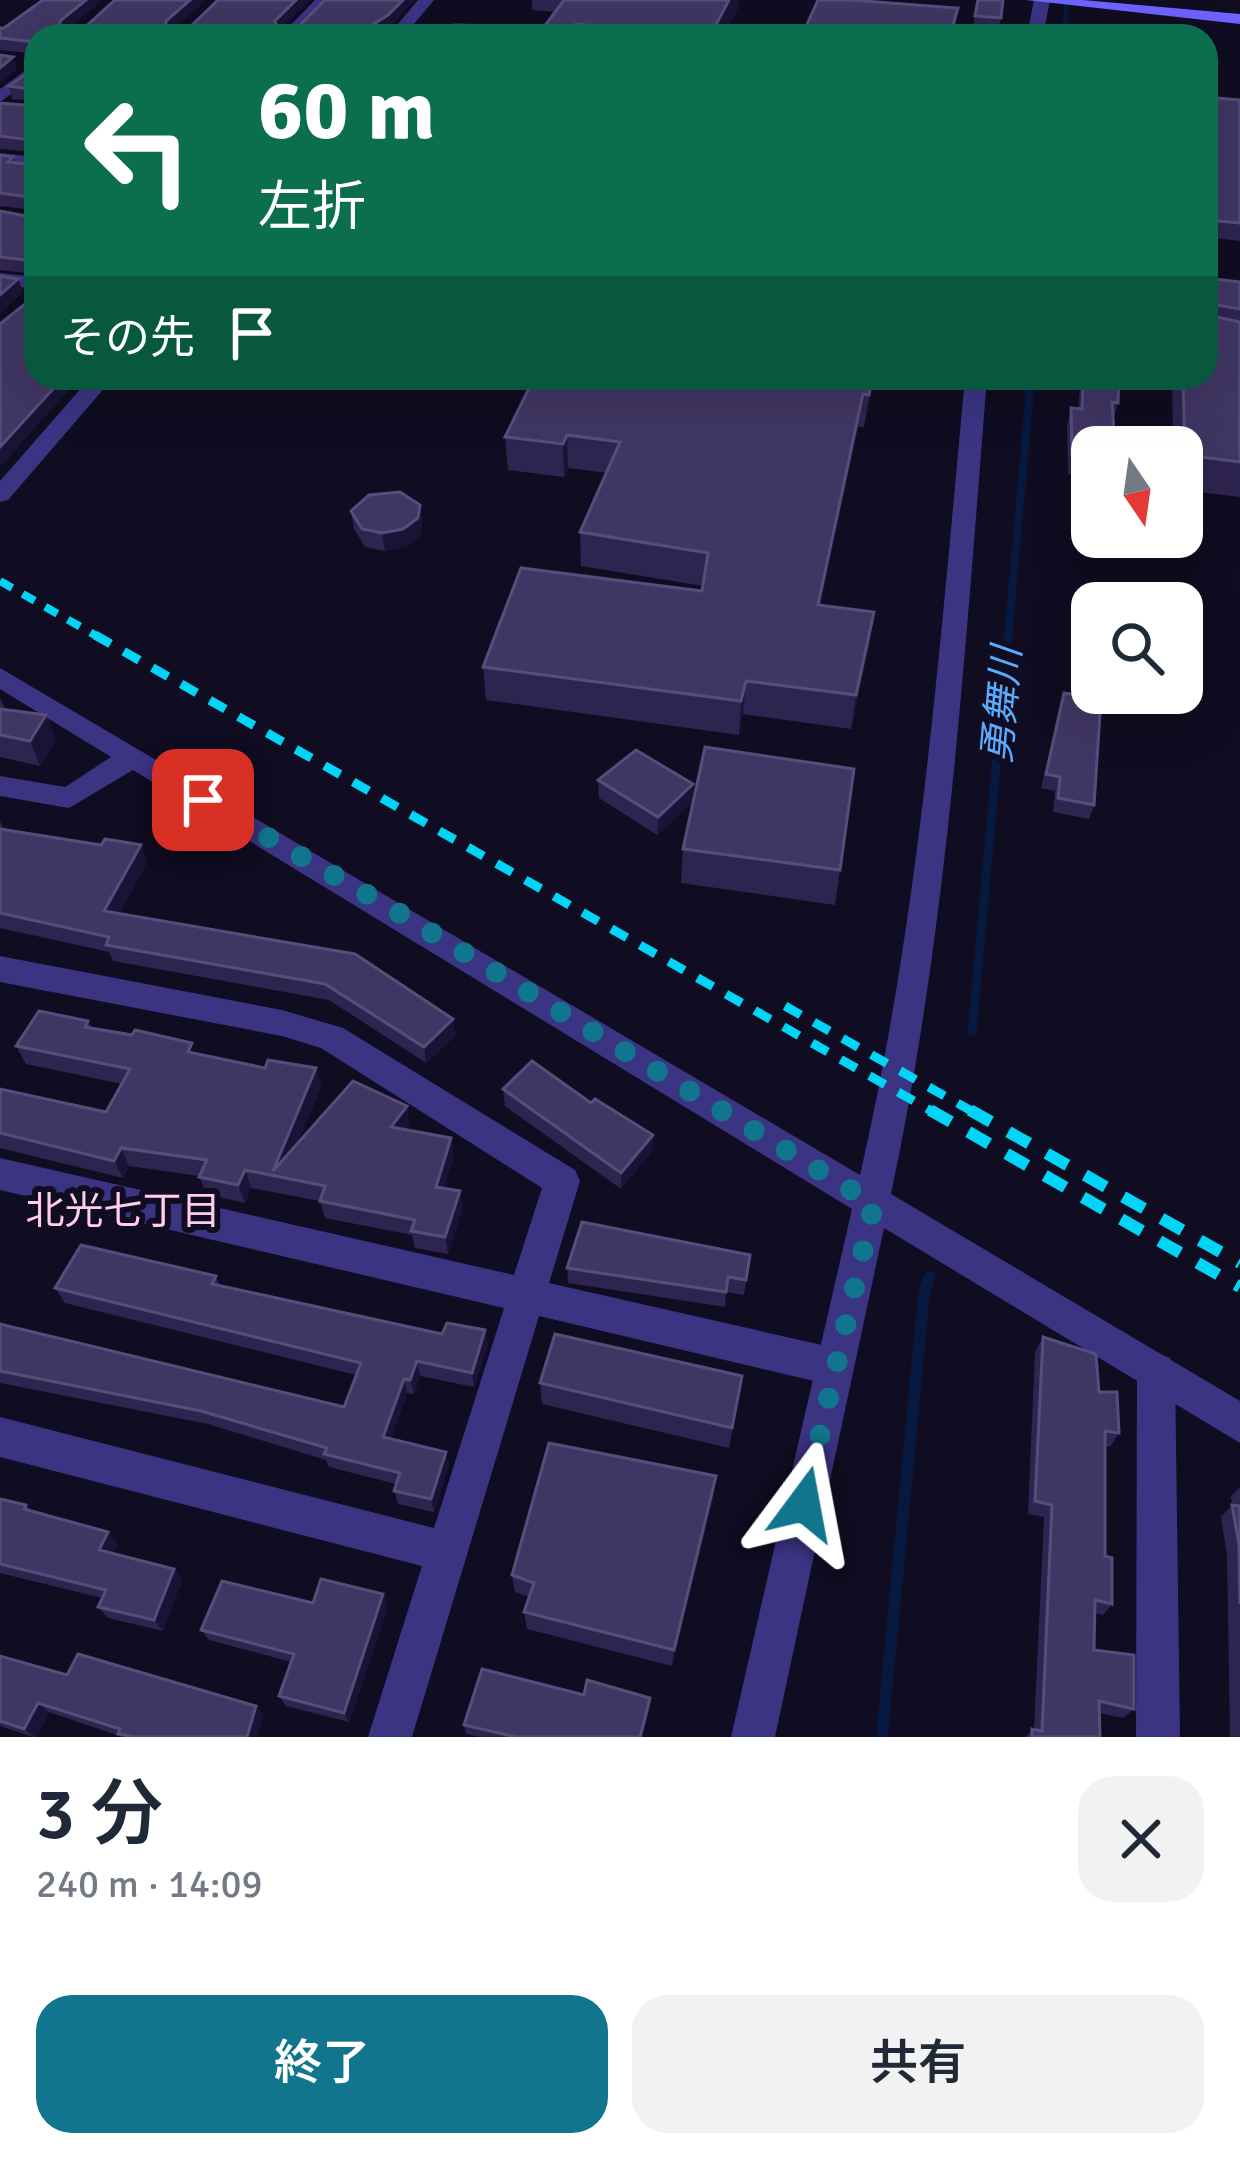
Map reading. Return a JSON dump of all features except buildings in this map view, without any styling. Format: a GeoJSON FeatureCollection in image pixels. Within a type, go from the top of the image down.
{"type":"FeatureCollection","features":[{"type":"Feature","properties":{"kind":"main road"},"geometry":{"type":"LineString","coordinates":[[1036,8],[1240,19]]}},
{"type":"Feature","properties":{"kind":"street"},"geometry":{"type":"LineString","coordinates":[[300,24],[324,0]]}},
{"type":"Feature","properties":{"kind":"street"},"geometry":{"type":"LineString","coordinates":[[406,24],[426,0]]}},
{"type":"Feature","properties":{"kind":"street"},"geometry":{"type":"LineString","coordinates":[[0,97],[24,70]]}},
{"type":"Feature","properties":{"kind":"street"},"geometry":{"type":"LineString","coordinates":[[0,495],[92,390]]}},
{"type":"Feature","properties":{"kind":"street"},"geometry":{"type":"LineString","coordinates":[[753,1737],[896,1090],[944,743],[975,390]]}},
{"type":"Feature","properties":{"kind":"street"},"geometry":{"type":"LineString","coordinates":[[0,677],[396,911],[1240,1423]]}},
{"type":"Feature","properties":{"kind":"street"},"geometry":{"type":"LineString","coordinates":[[0,786],[69,798],[132,757]]}},
{"type":"Feature","properties":{"kind":"street"},"geometry":{"type":"LineString","coordinates":[[0,969],[282,1023],[331,1038],[562,1180],[390,1737]]}},
{"type":"Feature","properties":{"kind":"street"},"geometry":{"type":"LineString","coordinates":[[0,1174],[835,1367]]}},
{"type":"Feature","properties":{"kind":"street"},"geometry":{"type":"LineString","coordinates":[[1156,1371],[1158,1737]]}},
{"type":"Feature","properties":{"kind":"street"},"geometry":{"type":"LineString","coordinates":[[0,1438],[447,1552]]}},
{"type":"Feature","properties":{"kind":"waterway","name":"勇舞川"},"geometry":{"type":"LineString","coordinates":[[1065,24],[1067,0]]}},
{"type":"Feature","properties":{"kind":"waterway","name":"勇舞川"},"geometry":{"type":"LineString","coordinates":[[1008,638],[1030,390]]}},
{"type":"Feature","properties":{"kind":"waterway","name":"勇舞川"},"geometry":{"type":"LineString","coordinates":[[972,1032],[1008,635]]}},
{"type":"Feature","properties":{"kind":"waterway","name":"勇舞川"},"geometry":{"type":"LineString","coordinates":[[882,1737],[924,1293],[930,1277]]}},
{"type":"Feature","properties":{"kind":"railway"},"geometry":{"type":"LineString","coordinates":[[0,581],[100,638]]}},
{"type":"Feature","properties":{"kind":"railway"},"geometry":{"type":"LineString","coordinates":[[95,635],[935,1113]]}},
{"type":"Feature","properties":{"kind":"railway"},"geometry":{"type":"LineString","coordinates":[[785,1006],[975,1113]]}},
{"type":"Feature","properties":{"kind":"railway"},"geometry":{"type":"LineString","coordinates":[[930,1110],[1240,1287]]}},
{"type":"Feature","properties":{"kind":"railway"},"geometry":{"type":"LineString","coordinates":[[970,1110],[1240,1263]]}},
{"type":"Feature","properties":{"kind":"district","name":"北光七丁目"},"geometry":{"type":"Point","coordinates":[123,1210]}},
{"type":"Feature","properties":{"kind":"route"},"geometry":{"type":"LineString","coordinates":[[203,800],[396,911],[874,1204],[804,1504]]}}]}
